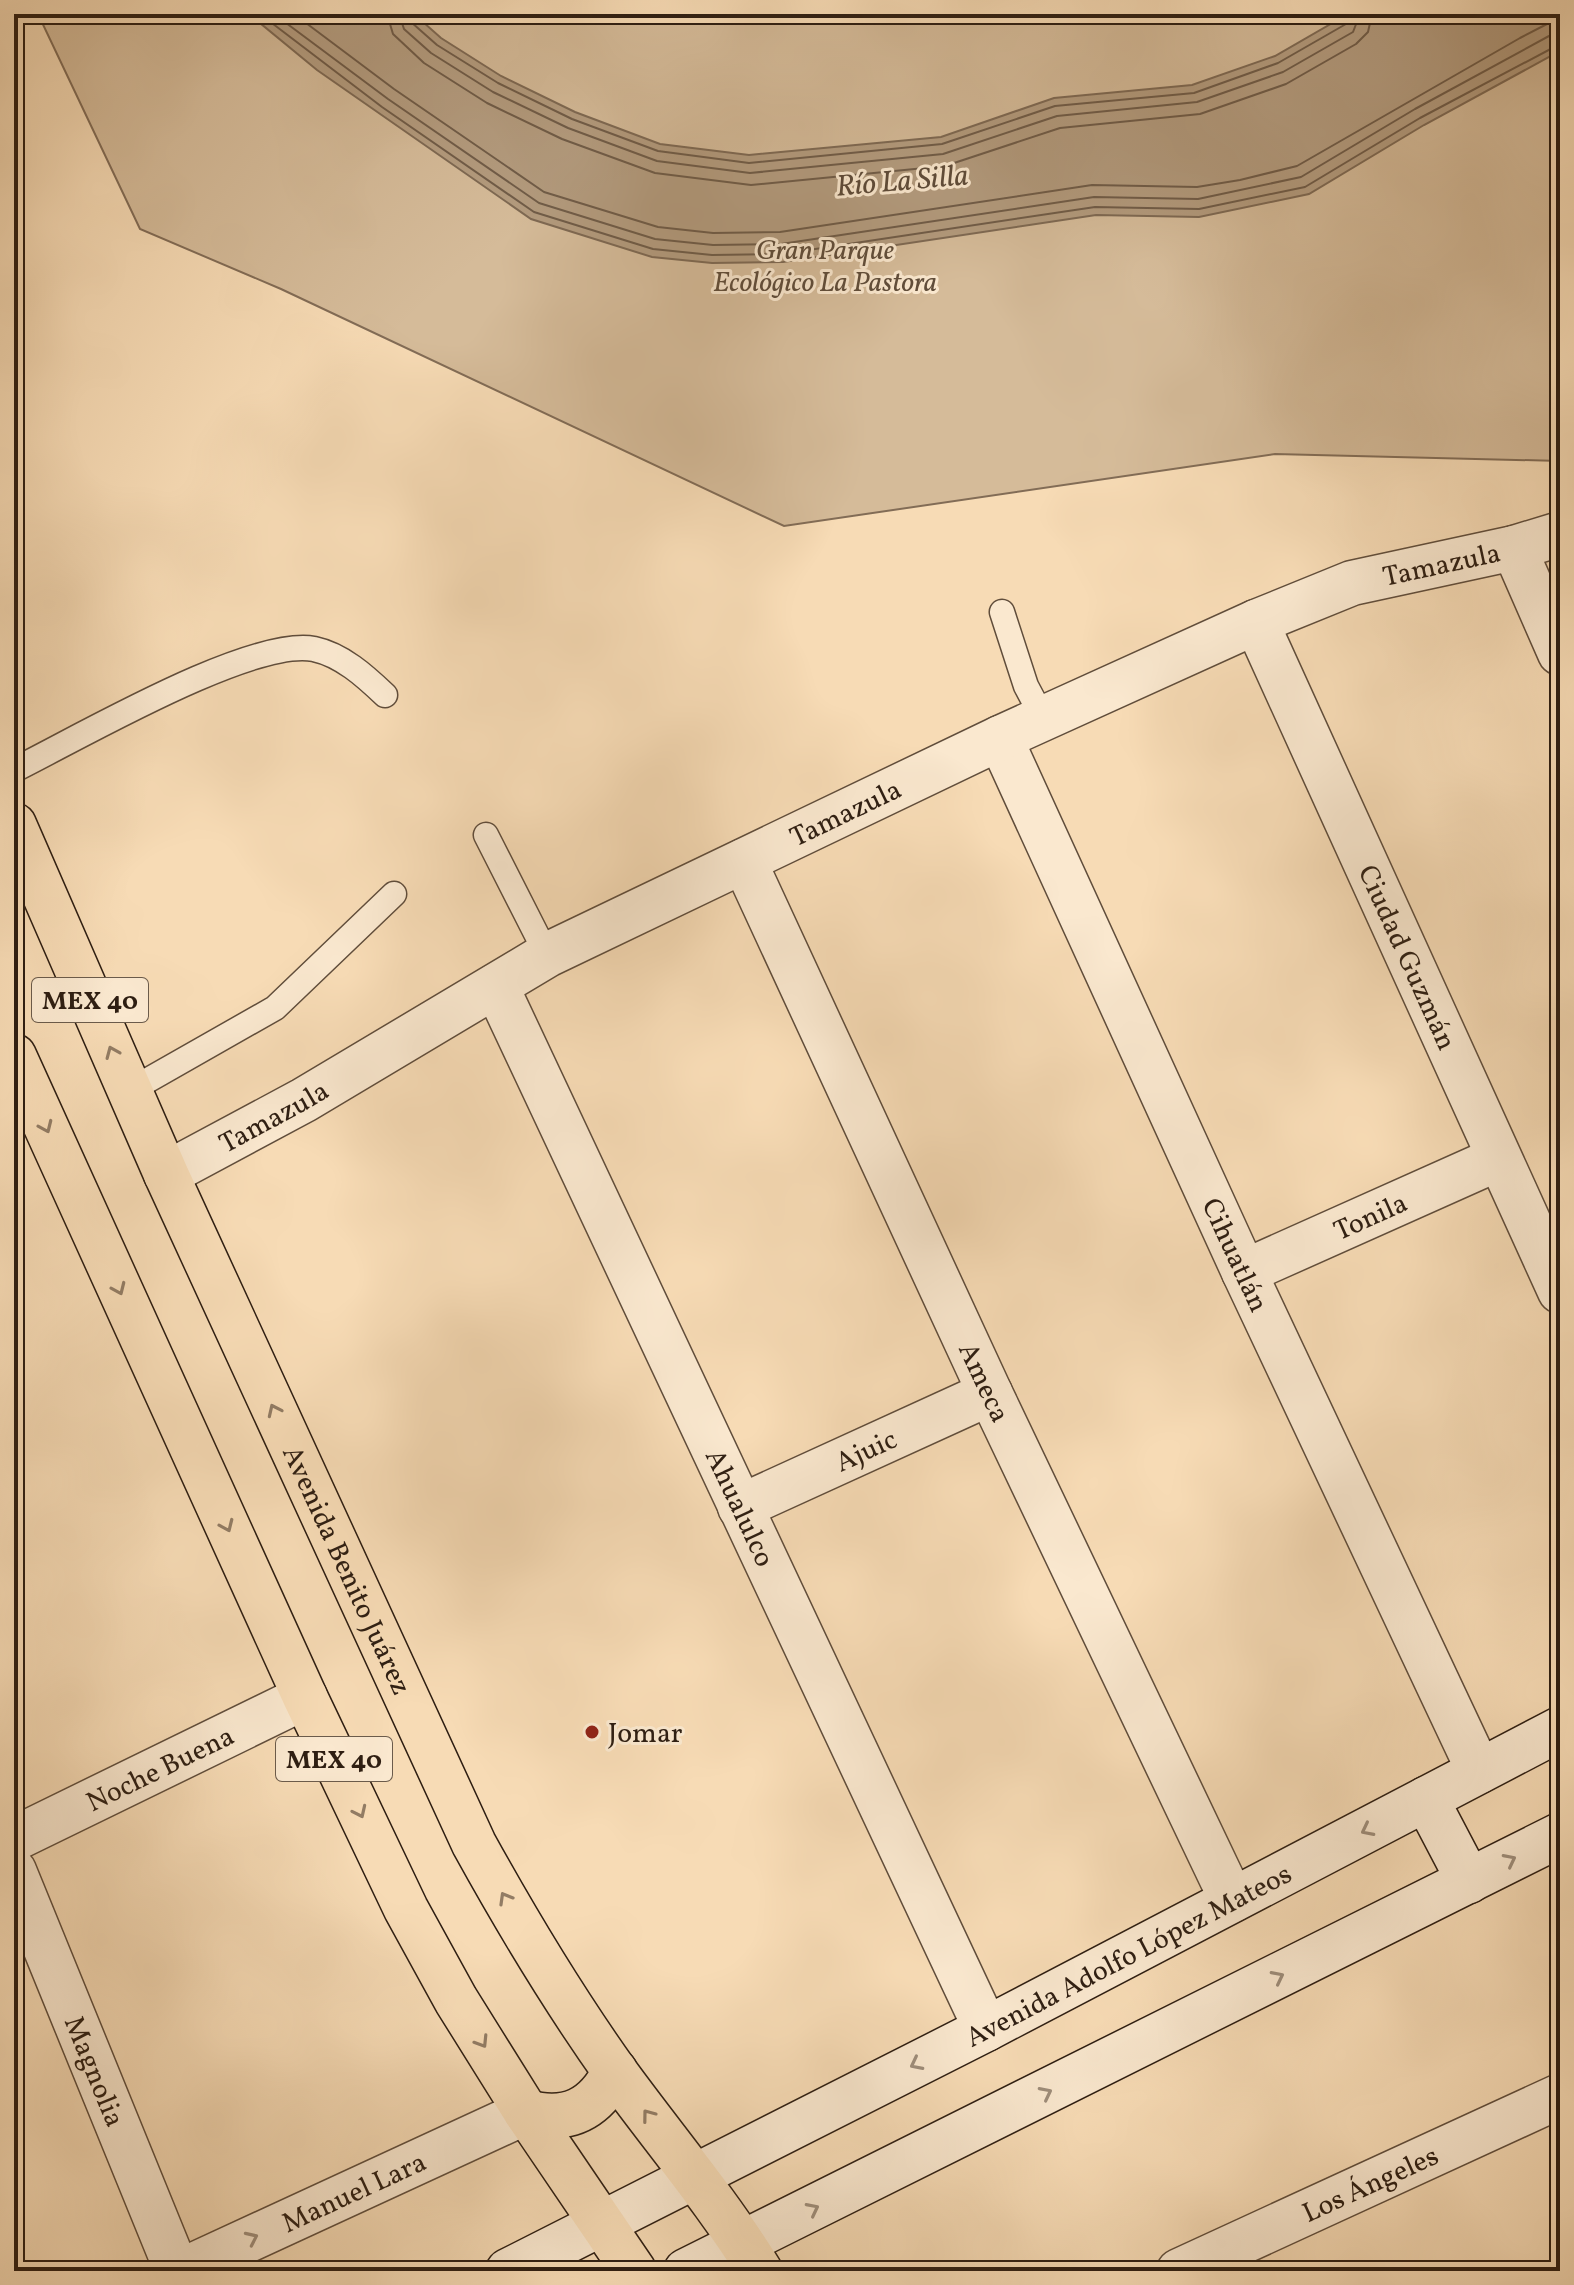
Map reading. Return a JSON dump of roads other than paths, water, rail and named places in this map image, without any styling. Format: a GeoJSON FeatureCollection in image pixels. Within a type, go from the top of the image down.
{"type":"FeatureCollection","features":[{"type":"Feature","properties":{"kind":"main road","name":"Avenida Benito Juárez"},"geometry":{"type":"LineString","coordinates":[[14,825],[166,1174],[474,1844],[535,1950],[615,2071],[751,2258]]}},
{"type":"Feature","properties":{"kind":"main road","name":"MEX 40"},"geometry":{"type":"LineString","coordinates":[[14,1056],[305,1697],[406,1909],[456,2000],[526,2112],[634,2271]]}},
{"type":"Feature","properties":{"kind":"main road"},"geometry":{"type":"LineString","coordinates":[[526,2112],[556,2118],[572,2116],[597,2099],[615,2071]]}},
{"type":"Feature","properties":{"kind":"street","name":"Tamazula"},"geometry":{"type":"LineString","coordinates":[[166,1174],[304,1100],[547,955],[1043,718],[1256,622],[1352,583],[1514,548],[1560,534]]}},
{"type":"Feature","properties":{"kind":"street"},"geometry":{"type":"LineString","coordinates":[[1514,548],[1560,653]]}},
{"type":"Feature","properties":{"kind":"street","name":"Ciudad Guzmán"},"geometry":{"type":"LineString","coordinates":[[1256,622],[1497,1159],[1560,1291]]}},
{"type":"Feature","properties":{"kind":"street","name":"Cihuatlán"},"geometry":{"type":"LineString","coordinates":[[1000,738],[1244,1272],[1479,1771]]}},
{"type":"Feature","properties":{"kind":"street","name":"Ameca"},"geometry":{"type":"LineString","coordinates":[[744,861],[990,1393],[1232,1900]]}},
{"type":"Feature","properties":{"kind":"street","name":"Ahualulco"},"geometry":{"type":"LineString","coordinates":[[496,986],[986,2029]]}},
{"type":"Feature","properties":{"kind":"street","name":"Tonila"},"geometry":{"type":"LineString","coordinates":[[1244,1272],[1497,1159]]}},
{"type":"Feature","properties":{"kind":"street","name":"Ajuic"},"geometry":{"type":"LineString","coordinates":[[740,1507],[990,1393]]}},
{"type":"Feature","properties":{"kind":"street","name":"Noche Buena"},"geometry":{"type":"LineString","coordinates":[[14,1839],[305,1697]]}},
{"type":"Feature","properties":{"kind":"street","name":"Avenida Adolfo López Mateos"},"geometry":{"type":"LineString","coordinates":[[508,2271],[986,2029],[1560,1729]]}},
{"type":"Feature","properties":{"kind":"street"},"geometry":{"type":"LineString","coordinates":[[1426,1799],[1469,1881]]}},
{"type":"Feature","properties":{"kind":"street"},"geometry":{"type":"LineString","coordinates":[[686,2271],[751,2258],[1560,1835]]}},
{"type":"Feature","properties":{"kind":"street","name":"Magnolia"},"geometry":{"type":"LineString","coordinates":[[14,1871],[179,2271]]}},
{"type":"Feature","properties":{"kind":"street","name":"Los Ángeles"},"geometry":{"type":"LineString","coordinates":[[1179,2271],[1560,2096]]}},
{"type":"Feature","properties":{"kind":"street","name":"Manuel Lara"},"geometry":{"type":"LineString","coordinates":[[179,2271],[526,2112]]}},
{"type":"Feature","properties":{"kind":"lane"},"geometry":{"type":"LineString","coordinates":[[1002,612],[1026,686],[1043,718]]}},
{"type":"Feature","properties":{"kind":"lane"},"geometry":{"type":"LineString","coordinates":[[14,770],[205,675],[250,657],[285,648],[314,649],[342,660],[385,695]]}},
{"type":"Feature","properties":{"kind":"lane"},"geometry":{"type":"LineString","coordinates":[[486,835],[547,955]]}},
{"type":"Feature","properties":{"kind":"lane"},"geometry":{"type":"LineString","coordinates":[[129,1091],[275,1008],[394,894]]}},
{"type":"Feature","properties":{"kind":"water","name":"Río La Silla"},"geometry":{"type":"Polygon","coordinates":[[[249,14],[414,14],[441,38],[501,76],[575,112],[660,144],[749,155],[941,137],[1054,98],[1192,85],[1275,56],[1348,14],[1560,14],[1560,51],[1424,125],[1309,194],[1199,217],[1096,215],[783,262],[712,263],[652,257],[531,219],[317,70],[249,14]]]}},
{"type":"Feature","properties":{"kind":"place","name":"Jomar"},"geometry":{"type":"Point","coordinates":[592,1732]}},
{"type":"Feature","properties":{"kind":"park label","name":"Gran Parque Ecológico La Pastora"},"geometry":{"type":"Point","coordinates":[825,265]}}]}
